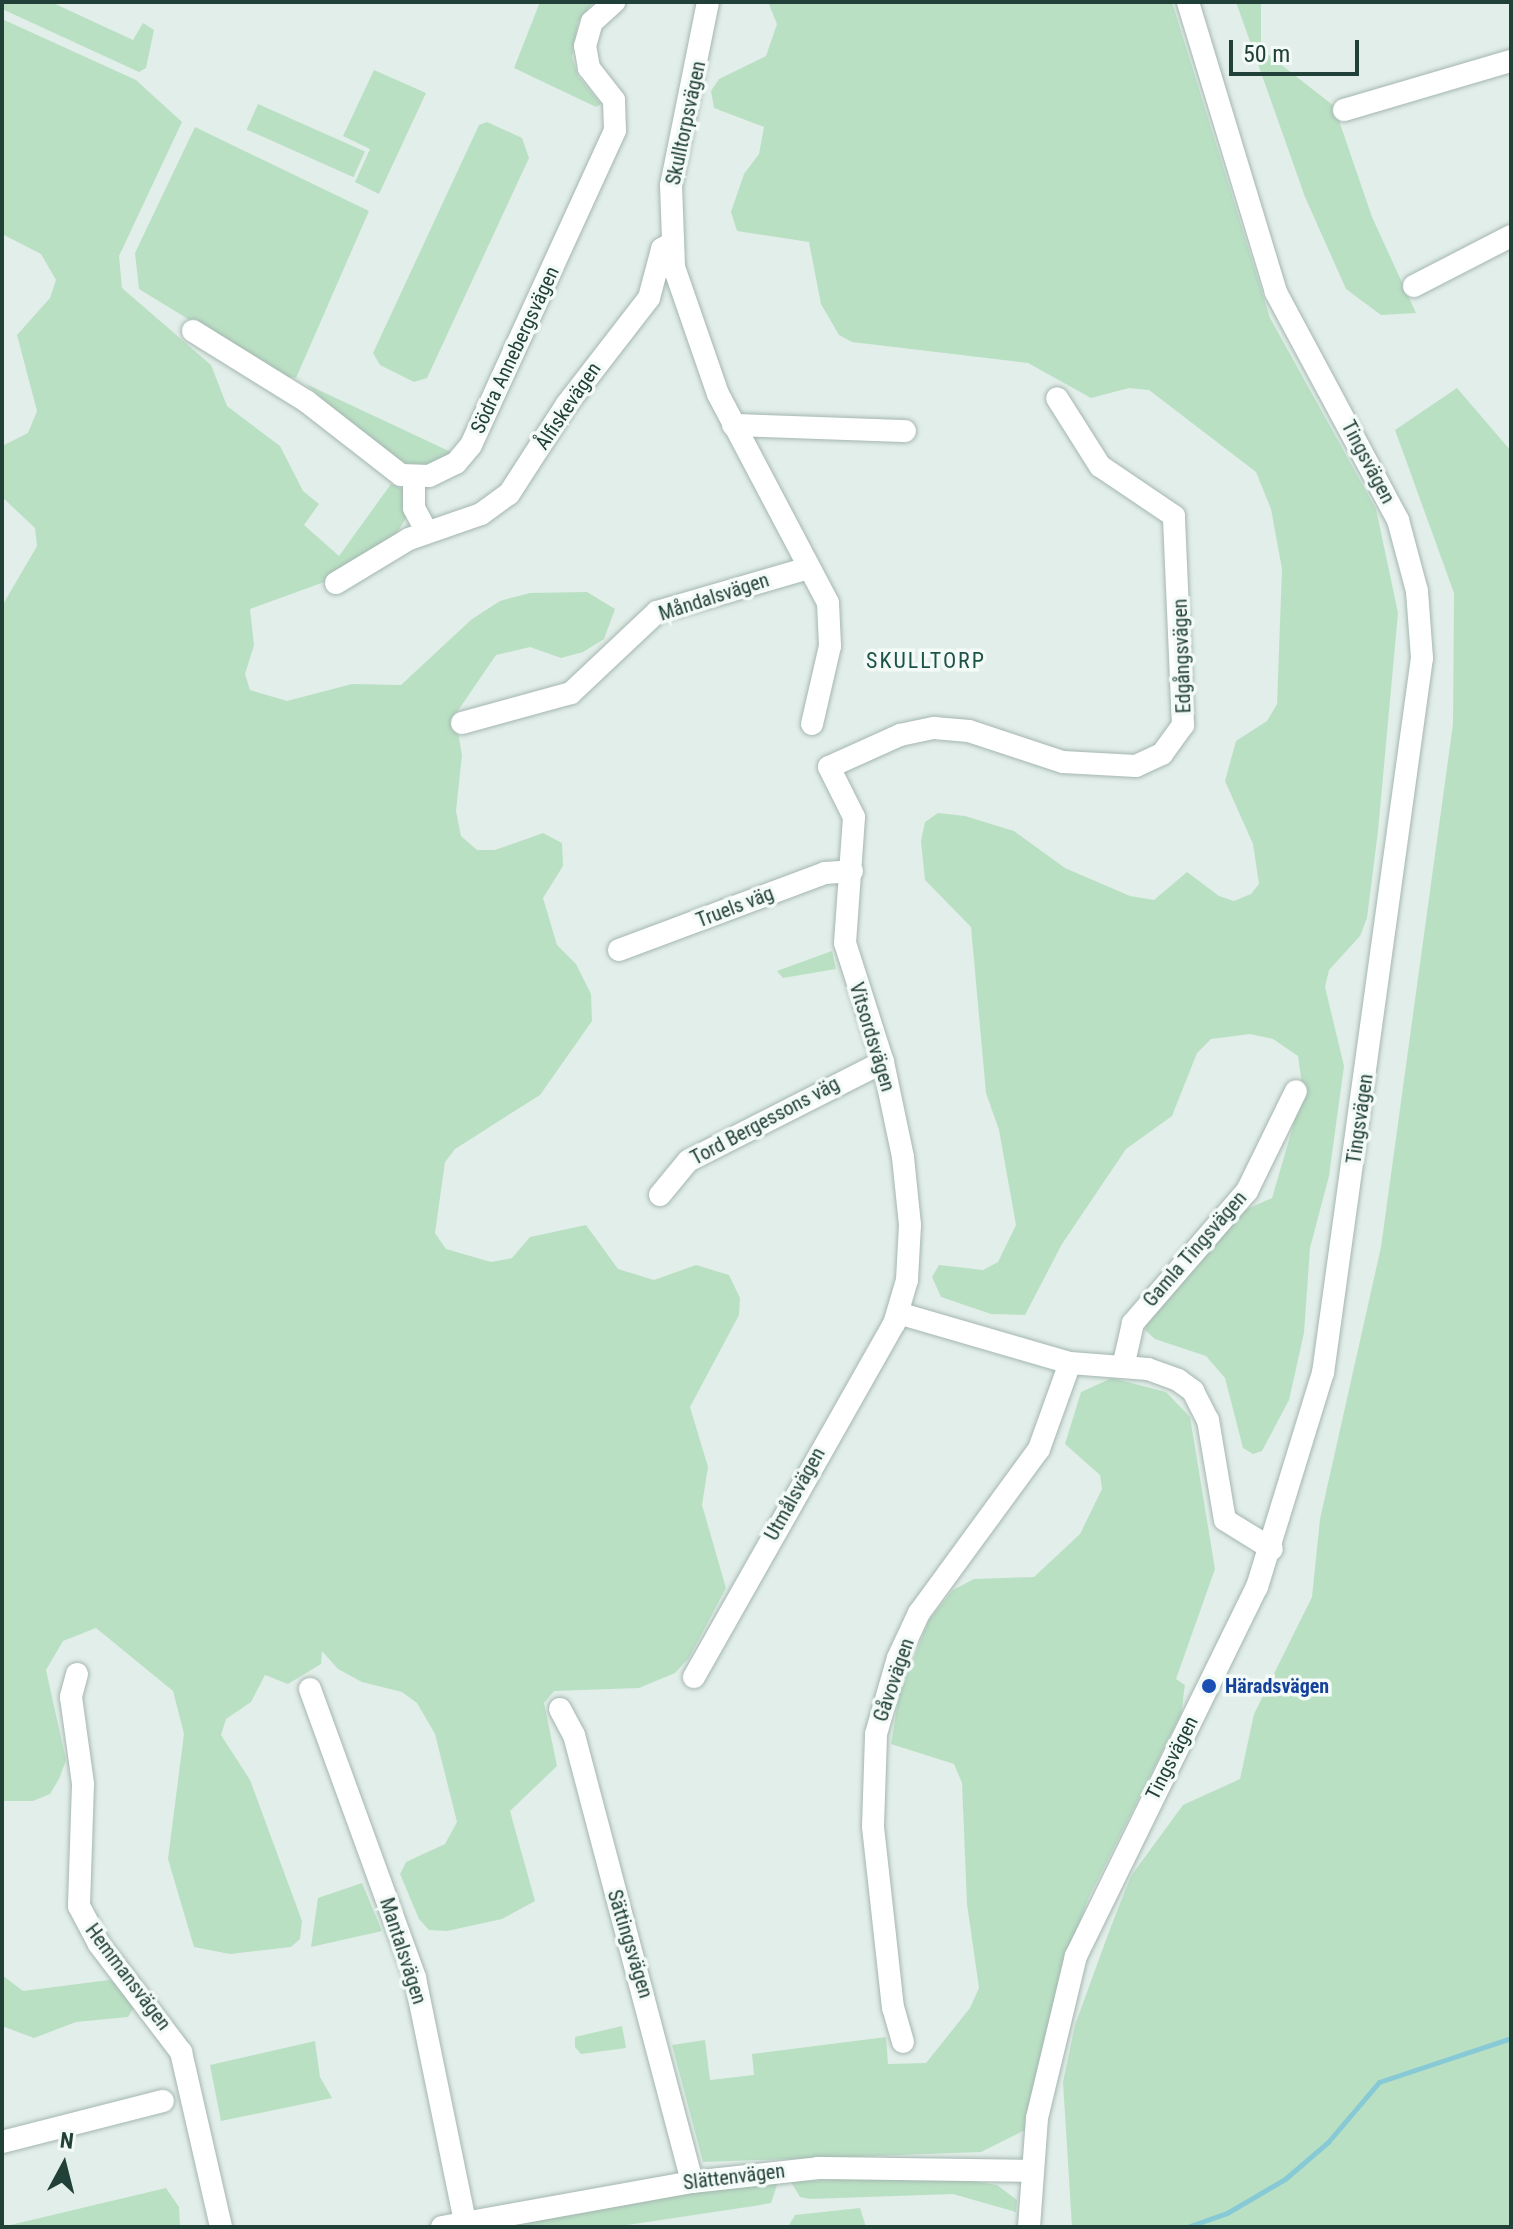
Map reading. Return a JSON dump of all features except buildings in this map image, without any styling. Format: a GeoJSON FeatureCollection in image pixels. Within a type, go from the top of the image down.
{"type":"FeatureCollection","features":[{"type":"Feature","properties":{"kind":"street","name":"Södra Annebergsvägen"},"geometry":{"type":"LineString","coordinates":[[414,477],[444,471],[471,445],[612,138],[617,106],[589,68],[585,46],[592,22],[614,2]]}},
{"type":"Feature","properties":{"kind":"street","name":"Skulltorpsvägen"},"geometry":{"type":"LineString","coordinates":[[708,2],[671,185],[672,244],[680,293],[733,425],[832,620],[812,724]]}},
{"type":"Feature","properties":{"kind":"street","name":"Tingsvägen"},"geometry":{"type":"LineString","coordinates":[[1029,2227],[1030,2171],[1045,2074],[1076,1956],[1272,1549],[1333,1323],[1419,699],[1422,630],[1407,550],[1392,506],[1276,292],[1188,2]]}},
{"type":"Feature","properties":{"kind":"street"},"geometry":{"type":"LineString","coordinates":[[1344,110],[1511,61]]}},
{"type":"Feature","properties":{"kind":"street"},"geometry":{"type":"LineString","coordinates":[[1414,286],[1511,236]]}},
{"type":"Feature","properties":{"kind":"street","name":"Ålfiskevägen"},"geometry":{"type":"LineString","coordinates":[[336,583],[426,531],[481,514],[509,494],[567,404],[649,298],[662,249],[672,244]]}},
{"type":"Feature","properties":{"kind":"street"},"geometry":{"type":"LineString","coordinates":[[193,331],[306,401],[390,468],[414,477],[414,508],[426,531]]}},
{"type":"Feature","properties":{"kind":"street","name":"Edgångsvägen"},"geometry":{"type":"LineString","coordinates":[[829,767],[900,735],[934,728],[969,731],[1063,762],[1120,768],[1149,762],[1178,736],[1187,697],[1174,516],[1100,466],[1057,398]]}},
{"type":"Feature","properties":{"kind":"street"},"geometry":{"type":"LineString","coordinates":[[733,425],[905,431]]}},
{"type":"Feature","properties":{"kind":"street","name":"Måndalsvägen"},"geometry":{"type":"LineString","coordinates":[[462,723],[571,693],[657,612],[808,568]]}},
{"type":"Feature","properties":{"kind":"street","name":"Vitsordsvägen"},"geometry":{"type":"LineString","coordinates":[[829,767],[854,817],[845,943],[883,1062],[910,1225],[898,1313]]}},
{"type":"Feature","properties":{"kind":"street","name":"Truels väg"},"geometry":{"type":"LineString","coordinates":[[619,950],[825,873],[852,871]]}},
{"type":"Feature","properties":{"kind":"street","name":"Tord Bergessons väg"},"geometry":{"type":"LineString","coordinates":[[660,1195],[688,1161],[883,1062]]}},
{"type":"Feature","properties":{"kind":"street","name":"Gamla Tingsvägen"},"geometry":{"type":"LineString","coordinates":[[1123,1367],[1133,1323],[1247,1191],[1296,1091]]}},
{"type":"Feature","properties":{"kind":"street"},"geometry":{"type":"LineString","coordinates":[[898,1313],[1070,1363],[1164,1373],[1193,1391],[1214,1440],[1225,1520],[1272,1549]]}},
{"type":"Feature","properties":{"kind":"street","name":"Utmålsvägen"},"geometry":{"type":"LineString","coordinates":[[694,1677],[898,1313]]}},
{"type":"Feature","properties":{"kind":"street","name":"Gåvovägen"},"geometry":{"type":"LineString","coordinates":[[903,2042],[893,2008],[873,1826],[876,1734],[898,1658],[919,1613],[1039,1449],[1070,1363]]}},
{"type":"Feature","properties":{"kind":"street","name":"Hemmansvägen"},"geometry":{"type":"LineString","coordinates":[[77,1674],[71,1697],[83,1784],[79,1906],[99,1944],[181,2052],[221,2227]]}},
{"type":"Feature","properties":{"kind":"street","name":"Mantalsvägen"},"geometry":{"type":"LineString","coordinates":[[310,1689],[415,1978],[465,2222]]}},
{"type":"Feature","properties":{"kind":"street","name":"Sättingsvägen"},"geometry":{"type":"LineString","coordinates":[[560,1709],[574,1735],[692,2182]]}},
{"type":"Feature","properties":{"kind":"street"},"geometry":{"type":"LineString","coordinates":[[2,2142],[163,2101]]}},
{"type":"Feature","properties":{"kind":"street","name":"Slättenvägen"},"geometry":{"type":"LineString","coordinates":[[442,2227],[692,2182],[854,2166],[1030,2171]]}},
{"type":"Feature","properties":{"kind":"green space"},"geometry":{"type":"Polygon","coordinates":[[[2,2],[51,2],[133,40],[143,23],[154,30],[146,68],[139,72],[2,9],[2,2]]]}},
{"type":"Feature","properties":{"kind":"green space"},"geometry":{"type":"Polygon","coordinates":[[[540,2],[593,2],[578,22],[572,57],[578,76],[601,104],[596,107],[514,68],[540,2]]]}},
{"type":"Feature","properties":{"kind":"green space"},"geometry":{"type":"Polygon","coordinates":[[[768,2],[1172,2],[1270,318],[1376,509],[1398,613],[1378,831],[1367,918],[1360,936],[1329,970],[1325,987],[1344,1066],[1329,1176],[1310,1248],[1304,1333],[1289,1400],[1262,1451],[1253,1454],[1243,1448],[1225,1378],[1206,1356],[1155,1339],[1145,1330],[1150,1312],[1222,1220],[1272,1198],[1303,1092],[1298,1056],[1273,1039],[1250,1034],[1211,1039],[1197,1053],[1172,1116],[1126,1149],[1062,1244],[1025,1315],[991,1314],[941,1297],[932,1277],[939,1265],[983,1270],[998,1262],[1016,1225],[999,1130],[986,1093],[971,927],[925,880],[921,841],[925,822],[938,813],[965,816],[1014,831],[1065,868],[1130,896],[1154,900],[1187,872],[1219,896],[1234,901],[1251,894],[1259,884],[1253,844],[1225,781],[1236,741],[1267,721],[1277,704],[1282,569],[1271,509],[1256,472],[1149,390],[1129,388],[1091,398],[1028,363],[852,342],[839,335],[821,304],[809,242],[737,231],[731,212],[744,174],[759,154],[764,127],[714,108],[711,91],[719,79],[766,56],[777,24],[768,2]]]}},
{"type":"Feature","properties":{"kind":"green space"},"geometry":{"type":"Polygon","coordinates":[[[1236,2],[1261,2],[1261,49],[1334,106],[1372,217],[1416,313],[1381,315],[1346,289],[1305,197],[1236,2]]]}},
{"type":"Feature","properties":{"kind":"green space"},"geometry":{"type":"Polygon","coordinates":[[[2,19],[136,80],[182,122],[119,256],[122,288],[211,365],[227,406],[280,446],[303,491],[319,504],[304,525],[339,556],[391,484],[405,490],[409,513],[391,543],[327,581],[250,609],[254,645],[245,674],[250,690],[287,701],[352,684],[401,685],[472,619],[500,601],[530,593],[587,592],[615,609],[604,639],[583,652],[561,658],[530,647],[496,655],[455,715],[462,755],[456,811],[461,836],[477,850],[495,850],[543,833],[562,843],[563,866],[543,898],[557,945],[576,964],[591,994],[592,1021],[540,1095],[455,1149],[445,1162],[435,1233],[446,1249],[491,1262],[512,1258],[530,1237],[586,1225],[618,1269],[654,1280],[696,1265],[729,1275],[740,1298],[739,1315],[690,1407],[708,1467],[702,1505],[726,1588],[689,1658],[675,1673],[639,1688],[554,1691],[544,1703],[557,1766],[510,1811],[535,1901],[502,1919],[447,1931],[429,1930],[419,1919],[400,1874],[406,1862],[445,1844],[457,1822],[435,1734],[417,1703],[402,1692],[362,1682],[338,1669],[322,1651],[321,1664],[288,1684],[265,1675],[251,1702],[226,1719],[221,1735],[250,1780],[302,1921],[300,1939],[291,1947],[230,1954],[194,1947],[168,1859],[184,1734],[173,1691],[96,1628],[63,1641],[46,1670],[66,1760],[59,1779],[50,1794],[33,1801],[2,1801],[2,606],[37,546],[35,528],[2,497],[2,446],[28,433],[37,411],[17,335],[50,298],[56,280],[41,254],[2,234],[2,19]]]}},
{"type":"Feature","properties":{"kind":"green space"},"geometry":{"type":"Polygon","coordinates":[[[374,70],[426,93],[379,194],[355,182],[370,149],[343,136],[374,70]]]}},
{"type":"Feature","properties":{"kind":"green space"},"geometry":{"type":"Polygon","coordinates":[[[258,104],[365,152],[353,177],[247,130],[258,104]]]}},
{"type":"Feature","properties":{"kind":"green space"},"geometry":{"type":"Polygon","coordinates":[[[487,122],[522,138],[529,158],[427,378],[414,382],[380,365],[373,353],[479,125],[487,122]]]}},
{"type":"Feature","properties":{"kind":"green space"},"geometry":{"type":"Polygon","coordinates":[[[195,127],[369,211],[296,378],[281,376],[139,289],[135,253],[195,127]]]}},
{"type":"Feature","properties":{"kind":"green space"},"geometry":{"type":"Polygon","coordinates":[[[306,384],[453,453],[426,466],[392,461],[306,384]]]}},
{"type":"Feature","properties":{"kind":"green space"},"geometry":{"type":"Polygon","coordinates":[[[1457,388],[1511,451],[1511,2227],[1072,2227],[1063,2082],[1075,2025],[1110,1929],[1131,1876],[1183,1805],[1240,1779],[1254,1714],[1312,1597],[1320,1519],[1381,1247],[1453,724],[1454,593],[1395,430],[1457,388]]]}},
{"type":"Feature","properties":{"kind":"green space"},"geometry":{"type":"Polygon","coordinates":[[[832,951],[836,969],[783,978],[777,971],[832,951]]]}},
{"type":"Feature","properties":{"kind":"green space"},"geometry":{"type":"Polygon","coordinates":[[[1112,1378],[1166,1392],[1190,1417],[1215,1569],[1176,1679],[1185,1685],[1181,1714],[1088,1899],[1059,1978],[1027,2129],[981,2152],[703,2162],[672,2045],[705,2040],[710,2080],[754,2075],[752,2054],[886,2037],[888,2064],[926,2063],[970,2008],[979,1988],[967,1904],[962,1783],[954,1764],[891,1744],[899,1695],[929,1620],[953,1590],[974,1579],[1034,1577],[1080,1534],[1102,1489],[1100,1475],[1065,1444],[1081,1392],[1112,1378]]]}},
{"type":"Feature","properties":{"kind":"green space"},"geometry":{"type":"Polygon","coordinates":[[[362,1883],[382,1931],[311,1947],[318,1898],[362,1883]]]}},
{"type":"Feature","properties":{"kind":"green space"},"geometry":{"type":"Polygon","coordinates":[[[2,1975],[23,1991],[109,1980],[129,1991],[136,2004],[128,2017],[76,2022],[34,2038],[2,2026],[2,1975]]]}},
{"type":"Feature","properties":{"kind":"green space"},"geometry":{"type":"Polygon","coordinates":[[[622,2026],[626,2048],[581,2054],[575,2047],[575,2037],[622,2026]]]}},
{"type":"Feature","properties":{"kind":"green space"},"geometry":{"type":"Polygon","coordinates":[[[315,2041],[320,2077],[332,2098],[221,2121],[210,2065],[315,2041]]]}},
{"type":"Feature","properties":{"kind":"green space"},"geometry":{"type":"Polygon","coordinates":[[[927,2174],[997,2185],[1017,2200],[1016,2212],[953,2194],[810,2199],[800,2197],[791,2182],[927,2174]]]}},
{"type":"Feature","properties":{"kind":"green space"},"geometry":{"type":"Polygon","coordinates":[[[778,2182],[771,2203],[754,2206],[614,2227],[486,2227],[606,2202],[778,2182]]]}},
{"type":"Feature","properties":{"kind":"green space"},"geometry":{"type":"Polygon","coordinates":[[[166,2188],[179,2207],[180,2227],[2,2227],[166,2188]]]}},
{"type":"Feature","properties":{"kind":"green space"},"geometry":{"type":"Polygon","coordinates":[[[860,2208],[866,2227],[788,2227],[795,2215],[860,2208]]]}},
{"type":"Feature","properties":{"kind":"waterway"},"geometry":{"type":"LineString","coordinates":[[1187,2227],[1227,2213],[1285,2179],[1328,2142],[1379,2082],[1511,2038]]}},
{"type":"Feature","properties":{"kind":"place","name":"Häradsvägen"},"geometry":{"type":"Point","coordinates":[1209,1686]}},
{"type":"Feature","properties":{"kind":"district","name":"SKULLTORP"},"geometry":{"type":"Point","coordinates":[926,661]}}]}
